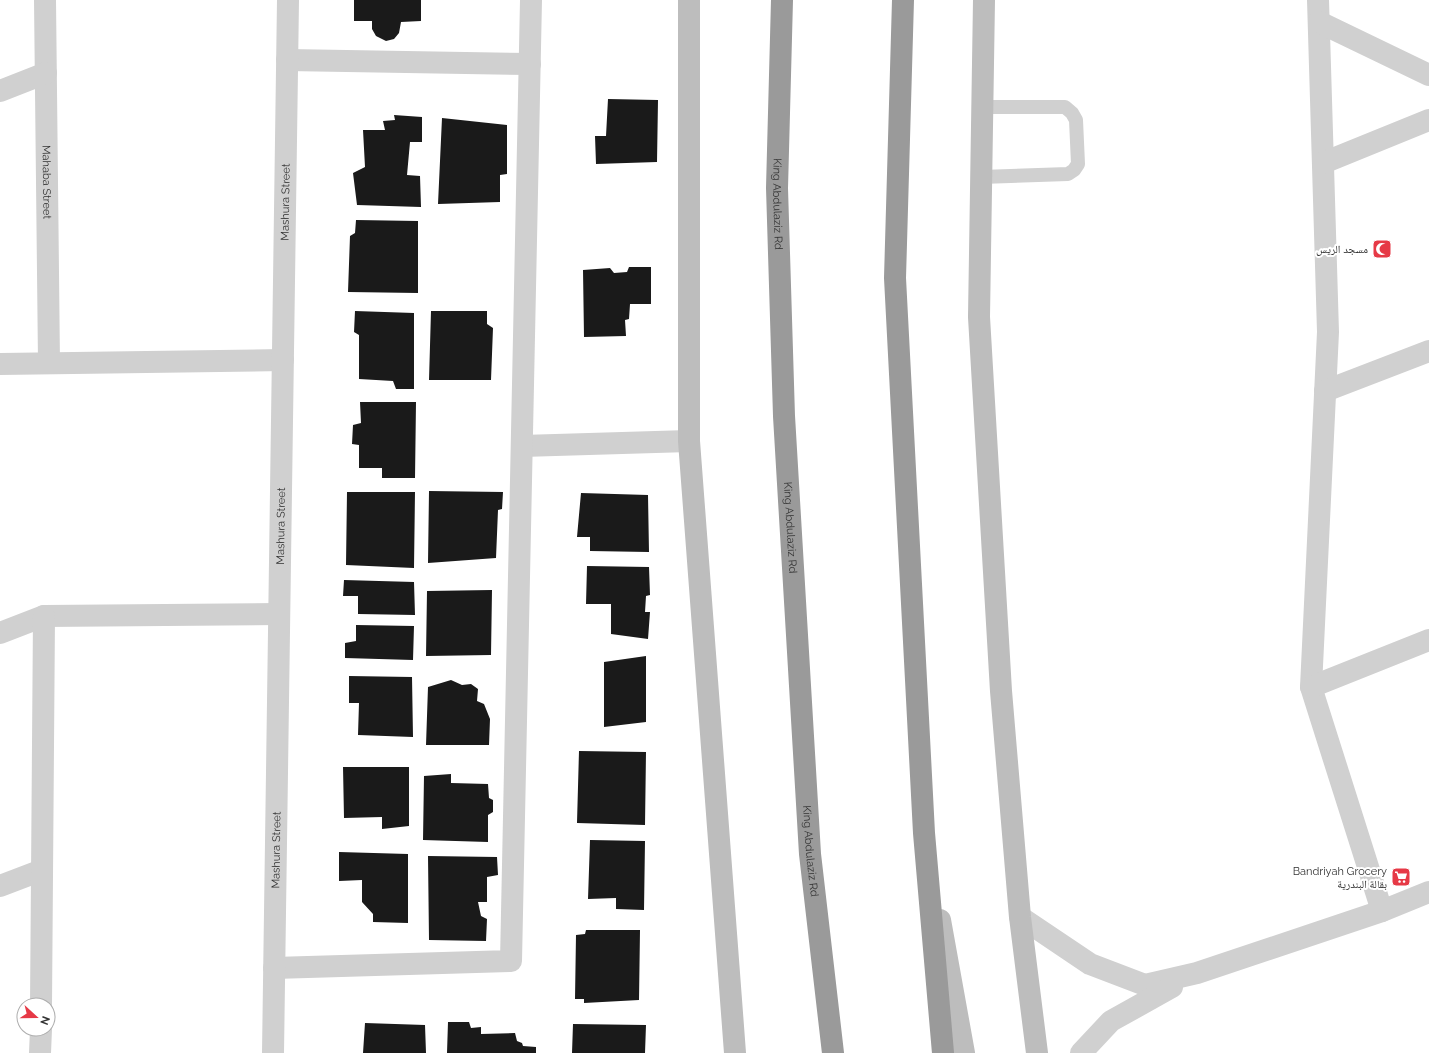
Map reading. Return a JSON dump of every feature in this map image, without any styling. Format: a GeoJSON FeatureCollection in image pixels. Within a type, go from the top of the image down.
{"type":"FeatureCollection","features":[{"type":"Feature","properties":{"kind":"highway","name":"King Abdulaziz Rd"},"geometry":{"type":"LineString","coordinates":[[782,0],[777,188],[784,416],[810,854],[834,1053]]}},
{"type":"Feature","properties":{"kind":"highway"},"geometry":{"type":"LineString","coordinates":[[903,0],[895,278],[924,833],[943,1053]]}},
{"type":"Feature","properties":{"kind":"main road"},"geometry":{"type":"LineString","coordinates":[[689,0],[689,442],[734,1051]]}},
{"type":"Feature","properties":{"kind":"main road"},"geometry":{"type":"LineString","coordinates":[[984,0],[980,325],[1001,691],[1020,917],[1037,1053]]}},
{"type":"Feature","properties":{"kind":"main road"},"geometry":{"type":"LineString","coordinates":[[924,833],[964,1053]]}},
{"type":"Feature","properties":{"kind":"street","name":"Mahaba Street"},"geometry":{"type":"LineString","coordinates":[[45,0],[49,363]]}},
{"type":"Feature","properties":{"kind":"street","name":"Mashura Street"},"geometry":{"type":"LineString","coordinates":[[271,1052],[274,968],[288,0]]}},
{"type":"Feature","properties":{"kind":"street"},"geometry":{"type":"LineString","coordinates":[[274,968],[511,961],[531,0]]}},
{"type":"Feature","properties":{"kind":"street"},"geometry":{"type":"LineString","coordinates":[[1318,0],[1328,332],[1311,687],[1382,911]]}},
{"type":"Feature","properties":{"kind":"street"},"geometry":{"type":"LineString","coordinates":[[1319,22],[1429,75]]}},
{"type":"Feature","properties":{"kind":"street"},"geometry":{"type":"LineString","coordinates":[[287,60],[530,64]]}},
{"type":"Feature","properties":{"kind":"street"},"geometry":{"type":"LineString","coordinates":[[0,91],[46,73]]}},
{"type":"Feature","properties":{"kind":"street"},"geometry":{"type":"LineString","coordinates":[[1323,163],[1429,120]]}},
{"type":"Feature","properties":{"kind":"street"},"geometry":{"type":"LineString","coordinates":[[1325,391],[1429,351]]}},
{"type":"Feature","properties":{"kind":"street"},"geometry":{"type":"LineString","coordinates":[[0,364],[283,360]]}},
{"type":"Feature","properties":{"kind":"street"},"geometry":{"type":"LineString","coordinates":[[522,446],[689,442]]}},
{"type":"Feature","properties":{"kind":"street"},"geometry":{"type":"LineString","coordinates":[[0,633],[44,616],[279,614]]}},
{"type":"Feature","properties":{"kind":"street"},"geometry":{"type":"LineString","coordinates":[[41,997],[44,616]]}},
{"type":"Feature","properties":{"kind":"street"},"geometry":{"type":"LineString","coordinates":[[1311,687],[1429,640]]}},
{"type":"Feature","properties":{"kind":"street"},"geometry":{"type":"LineString","coordinates":[[0,886],[42,870]]}},
{"type":"Feature","properties":{"kind":"street"},"geometry":{"type":"LineString","coordinates":[[1020,917],[1090,964],[1145,985],[1197,973],[1382,911],[1429,892]]}},
{"type":"Feature","properties":{"kind":"street"},"geometry":{"type":"LineString","coordinates":[[1081,1053],[1111,1021],[1197,973]]}},
{"type":"Feature","properties":{"kind":"street"},"geometry":{"type":"LineString","coordinates":[[40,1053],[41,1037]]}},
{"type":"Feature","properties":{"kind":"lane"},"geometry":{"type":"LineString","coordinates":[[982,176],[1068,174],[1074,170],[1078,164],[1076,120],[1072,113],[1065,107],[983,107]]}},
{"type":"Feature","properties":{"kind":"building"},"geometry":{"type":"Polygon","coordinates":[[[354,0],[421,0],[421,21],[401,22],[399,33],[394,39],[386,41],[376,36],[372,29],[372,21],[354,21],[354,0]]]}},
{"type":"Feature","properties":{"kind":"building"},"geometry":{"type":"Polygon","coordinates":[[[608,99],[658,100],[657,162],[596,164],[595,136],[606,136],[608,99]]]}},
{"type":"Feature","properties":{"kind":"building"},"geometry":{"type":"Polygon","coordinates":[[[394,115],[422,117],[422,142],[410,142],[407,175],[420,176],[421,207],[357,205],[353,173],[365,167],[363,130],[385,130],[383,121],[395,120],[394,115]]]}},
{"type":"Feature","properties":{"kind":"building"},"geometry":{"type":"Polygon","coordinates":[[[442,118],[507,125],[507,174],[500,175],[500,202],[438,204],[442,118]]]}},
{"type":"Feature","properties":{"kind":"building"},"geometry":{"type":"Polygon","coordinates":[[[356,220],[418,221],[418,293],[348,292],[350,236],[355,233],[356,220]]]}},
{"type":"Feature","properties":{"kind":"building"},"geometry":{"type":"Polygon","coordinates":[[[629,267],[651,267],[651,304],[630,304],[629,319],[625,320],[626,336],[584,337],[583,270],[610,268],[614,273],[627,272],[629,267]]]}},
{"type":"Feature","properties":{"kind":"building"},"geometry":{"type":"Polygon","coordinates":[[[355,311],[414,313],[414,389],[396,389],[393,381],[359,379],[359,335],[354,332],[355,311]]]}},
{"type":"Feature","properties":{"kind":"building"},"geometry":{"type":"Polygon","coordinates":[[[431,311],[487,311],[487,324],[493,328],[491,380],[429,380],[431,311]]]}},
{"type":"Feature","properties":{"kind":"building"},"geometry":{"type":"Polygon","coordinates":[[[360,402],[416,402],[415,478],[382,478],[382,468],[359,468],[359,445],[352,444],[353,425],[361,423],[360,402]]]}},
{"type":"Feature","properties":{"kind":"building"},"geometry":{"type":"Polygon","coordinates":[[[429,491],[503,492],[502,509],[498,510],[496,558],[428,563],[429,491]]]}},
{"type":"Feature","properties":{"kind":"building"},"geometry":{"type":"Polygon","coordinates":[[[347,492],[415,492],[414,568],[346,565],[347,492]]]}},
{"type":"Feature","properties":{"kind":"building"},"geometry":{"type":"Polygon","coordinates":[[[581,493],[648,495],[649,552],[590,551],[590,537],[577,537],[581,493]]]}},
{"type":"Feature","properties":{"kind":"building"},"geometry":{"type":"Polygon","coordinates":[[[587,566],[649,567],[650,595],[646,596],[645,612],[650,612],[648,639],[611,634],[611,604],[586,604],[587,566]]]}},
{"type":"Feature","properties":{"kind":"building"},"geometry":{"type":"Polygon","coordinates":[[[344,580],[414,582],[415,615],[358,614],[358,596],[343,596],[344,580]]]}},
{"type":"Feature","properties":{"kind":"building"},"geometry":{"type":"Polygon","coordinates":[[[492,590],[491,655],[426,656],[427,591],[492,590]]]}},
{"type":"Feature","properties":{"kind":"building"},"geometry":{"type":"Polygon","coordinates":[[[356,625],[414,626],[413,660],[345,658],[345,643],[356,641],[356,625]]]}},
{"type":"Feature","properties":{"kind":"building"},"geometry":{"type":"Polygon","coordinates":[[[646,656],[646,722],[604,727],[604,662],[646,656]]]}},
{"type":"Feature","properties":{"kind":"building"},"geometry":{"type":"Polygon","coordinates":[[[349,676],[412,677],[413,737],[358,735],[359,703],[349,703],[349,676]]]}},
{"type":"Feature","properties":{"kind":"building"},"geometry":{"type":"Polygon","coordinates":[[[451,680],[462,685],[471,684],[478,689],[477,701],[484,704],[490,719],[489,745],[426,745],[428,687],[451,680]]]}},
{"type":"Feature","properties":{"kind":"building"},"geometry":{"type":"Polygon","coordinates":[[[579,751],[646,752],[645,825],[577,823],[579,751]]]}},
{"type":"Feature","properties":{"kind":"building"},"geometry":{"type":"Polygon","coordinates":[[[343,767],[409,767],[409,826],[382,829],[382,817],[344,818],[343,767]]]}},
{"type":"Feature","properties":{"kind":"building"},"geometry":{"type":"Polygon","coordinates":[[[451,774],[451,783],[488,784],[489,798],[493,800],[493,812],[488,815],[488,842],[423,840],[424,776],[451,774]]]}},
{"type":"Feature","properties":{"kind":"building"},"geometry":{"type":"Polygon","coordinates":[[[590,840],[645,841],[644,910],[616,909],[616,898],[588,899],[590,840]]]}},
{"type":"Feature","properties":{"kind":"building"},"geometry":{"type":"Polygon","coordinates":[[[339,852],[408,854],[408,923],[373,922],[373,914],[362,902],[362,880],[339,881],[339,852]]]}},
{"type":"Feature","properties":{"kind":"building"},"geometry":{"type":"Polygon","coordinates":[[[428,856],[497,857],[498,875],[487,877],[487,902],[478,902],[481,916],[487,919],[486,941],[429,940],[428,856]]]}},
{"type":"Feature","properties":{"kind":"building"},"geometry":{"type":"Polygon","coordinates":[[[586,930],[640,930],[639,1000],[584,1003],[584,999],[575,999],[576,935],[585,934],[586,930]]]}},
{"type":"Feature","properties":{"kind":"building"},"geometry":{"type":"Polygon","coordinates":[[[448,1022],[469,1022],[471,1028],[481,1027],[481,1034],[515,1033],[517,1041],[522,1043],[523,1046],[536,1047],[536,1053],[447,1053],[448,1022]]]}},
{"type":"Feature","properties":{"kind":"building"},"geometry":{"type":"Polygon","coordinates":[[[365,1023],[425,1025],[426,1053],[363,1053],[365,1023]]]}},
{"type":"Feature","properties":{"kind":"building"},"geometry":{"type":"Polygon","coordinates":[[[573,1024],[646,1025],[645,1053],[572,1053],[573,1024]]]}},
{"type":"Feature","properties":{"kind":"place","name":"مسجد الريس"},"geometry":{"type":"Point","coordinates":[1382,249]}},
{"type":"Feature","properties":{"kind":"place","name":"Bandriyah Grocery بقالة البندرية"},"geometry":{"type":"Point","coordinates":[1401,877]}}]}
